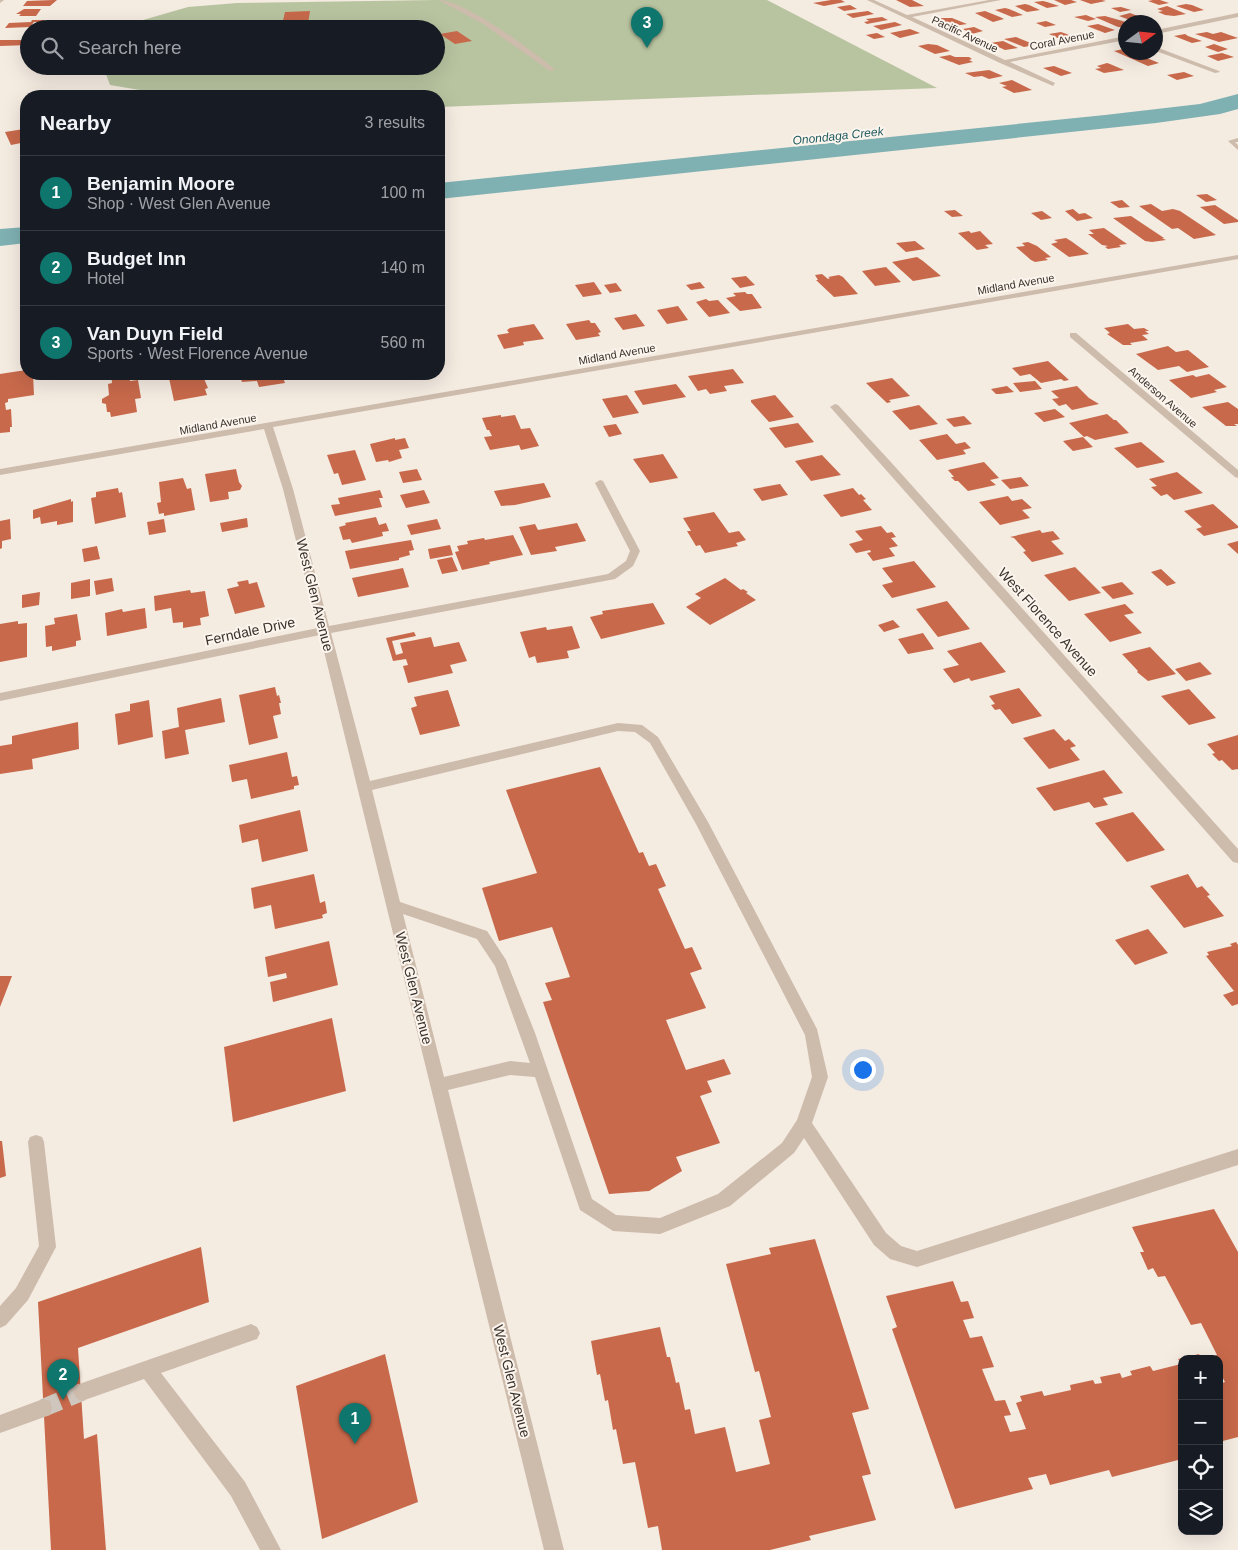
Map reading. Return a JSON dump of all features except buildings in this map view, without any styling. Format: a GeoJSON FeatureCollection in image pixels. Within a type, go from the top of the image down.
{"type":"FeatureCollection","features":[{"type":"Feature","properties":{"kind":"street"},"geometry":{"type":"LineString","coordinates":[[442,0],[459,7],[552,70]]}},
{"type":"Feature","properties":{"kind":"street","name":"Pacific Avenue"},"geometry":{"type":"LineString","coordinates":[[870,0],[1053,84]]}},
{"type":"Feature","properties":{"kind":"street"},"geometry":{"type":"LineString","coordinates":[[905,17],[998,0]]}},
{"type":"Feature","properties":{"kind":"street"},"geometry":{"type":"LineString","coordinates":[[1163,31],[1238,15]]}},
{"type":"Feature","properties":{"kind":"street","name":"Coral Avenue"},"geometry":{"type":"LineString","coordinates":[[1002,62],[1118,39]]}},
{"type":"Feature","properties":{"kind":"street"},"geometry":{"type":"LineString","coordinates":[[1163,52],[1217,72]]}},
{"type":"Feature","properties":{"kind":"street"},"geometry":{"type":"LineString","coordinates":[[1238,140],[1232,141],[1238,148]]}},
{"type":"Feature","properties":{"kind":"street","name":"Midland Avenue"},"geometry":{"type":"LineString","coordinates":[[0,472],[268,427],[1238,257]]}},
{"type":"Feature","properties":{"kind":"street","name":"Anderson Avenue"},"geometry":{"type":"LineString","coordinates":[[1073,335],[1238,476]]}},
{"type":"Feature","properties":{"kind":"street","name":"West Florence Avenue"},"geometry":{"type":"LineString","coordinates":[[835,407],[899,476],[1238,858]]}},
{"type":"Feature","properties":{"kind":"street","name":"West Glen Avenue"},"geometry":{"type":"LineString","coordinates":[[268,427],[288,489],[323,631],[365,786],[554,1550]]}},
{"type":"Feature","properties":{"kind":"street","name":"Ferndale Drive"},"geometry":{"type":"LineString","coordinates":[[0,697],[323,631],[611,577],[623,570],[634,558],[635,551],[600,482]]}},
{"type":"Feature","properties":{"kind":"street"},"geometry":{"type":"LineString","coordinates":[[365,786],[618,727],[638,728],[654,740],[702,822],[812,1034],[820,1077],[804,1124],[788,1148],[724,1200],[660,1226],[613,1223],[586,1204],[528,1033],[501,964],[482,935],[394,905]]}},
{"type":"Feature","properties":{"kind":"street"},"geometry":{"type":"LineString","coordinates":[[438,1085],[510,1068],[540,1071]]}},
{"type":"Feature","properties":{"kind":"street"},"geometry":{"type":"LineString","coordinates":[[804,1124],[880,1239],[896,1253],[917,1259],[1238,1157]]}},
{"type":"Feature","properties":{"kind":"street"},"geometry":{"type":"LineString","coordinates":[[0,1320],[22,1294],[48,1247],[36,1142]]}},
{"type":"Feature","properties":{"kind":"street"},"geometry":{"type":"LineString","coordinates":[[82,1392],[251,1333]]}},
{"type":"Feature","properties":{"kind":"street"},"geometry":{"type":"LineString","coordinates":[[147,1370],[238,1489],[271,1550]]}},
{"type":"Feature","properties":{"kind":"street"},"geometry":{"type":"LineString","coordinates":[[0,1424],[43,1408]]}},
{"type":"Feature","properties":{"kind":"green space"},"geometry":{"type":"Polygon","coordinates":[[[436,0],[767,0],[937,88],[445,107],[445,90],[140,90],[110,85],[106,75],[445,75],[445,20],[143,20],[188,7],[237,3],[436,0]]]}},
{"type":"Feature","properties":{"kind":"water"},"geometry":{"type":"Polygon","coordinates":[[[1238,94],[1238,109],[1220,114],[1156,123],[445,198],[445,182],[1200,104],[1238,94]]]}},
{"type":"Feature","properties":{"kind":"water"},"geometry":{"type":"Polygon","coordinates":[[[20,227],[20,244],[0,246],[0,229],[20,227]]]}},
{"type":"Feature","properties":{"kind":"tunnel"},"geometry":{"type":"LineString","coordinates":[[43,1408],[82,1392]]}},
{"type":"Feature","properties":{"kind":"place","name":"Van Duyn Field"},"geometry":{"type":"Point","coordinates":[647,48]}},
{"type":"Feature","properties":{"kind":"place","name":"Budget Inn"},"geometry":{"type":"Point","coordinates":[63,1400]}},
{"type":"Feature","properties":{"kind":"place","name":"Benjamin Moore"},"geometry":{"type":"Point","coordinates":[355,1444]}},
{"type":"Feature","properties":{"kind":"water label","name":"Onondaga Creek"},"geometry":{"type":"Point","coordinates":[838,136]}}]}
